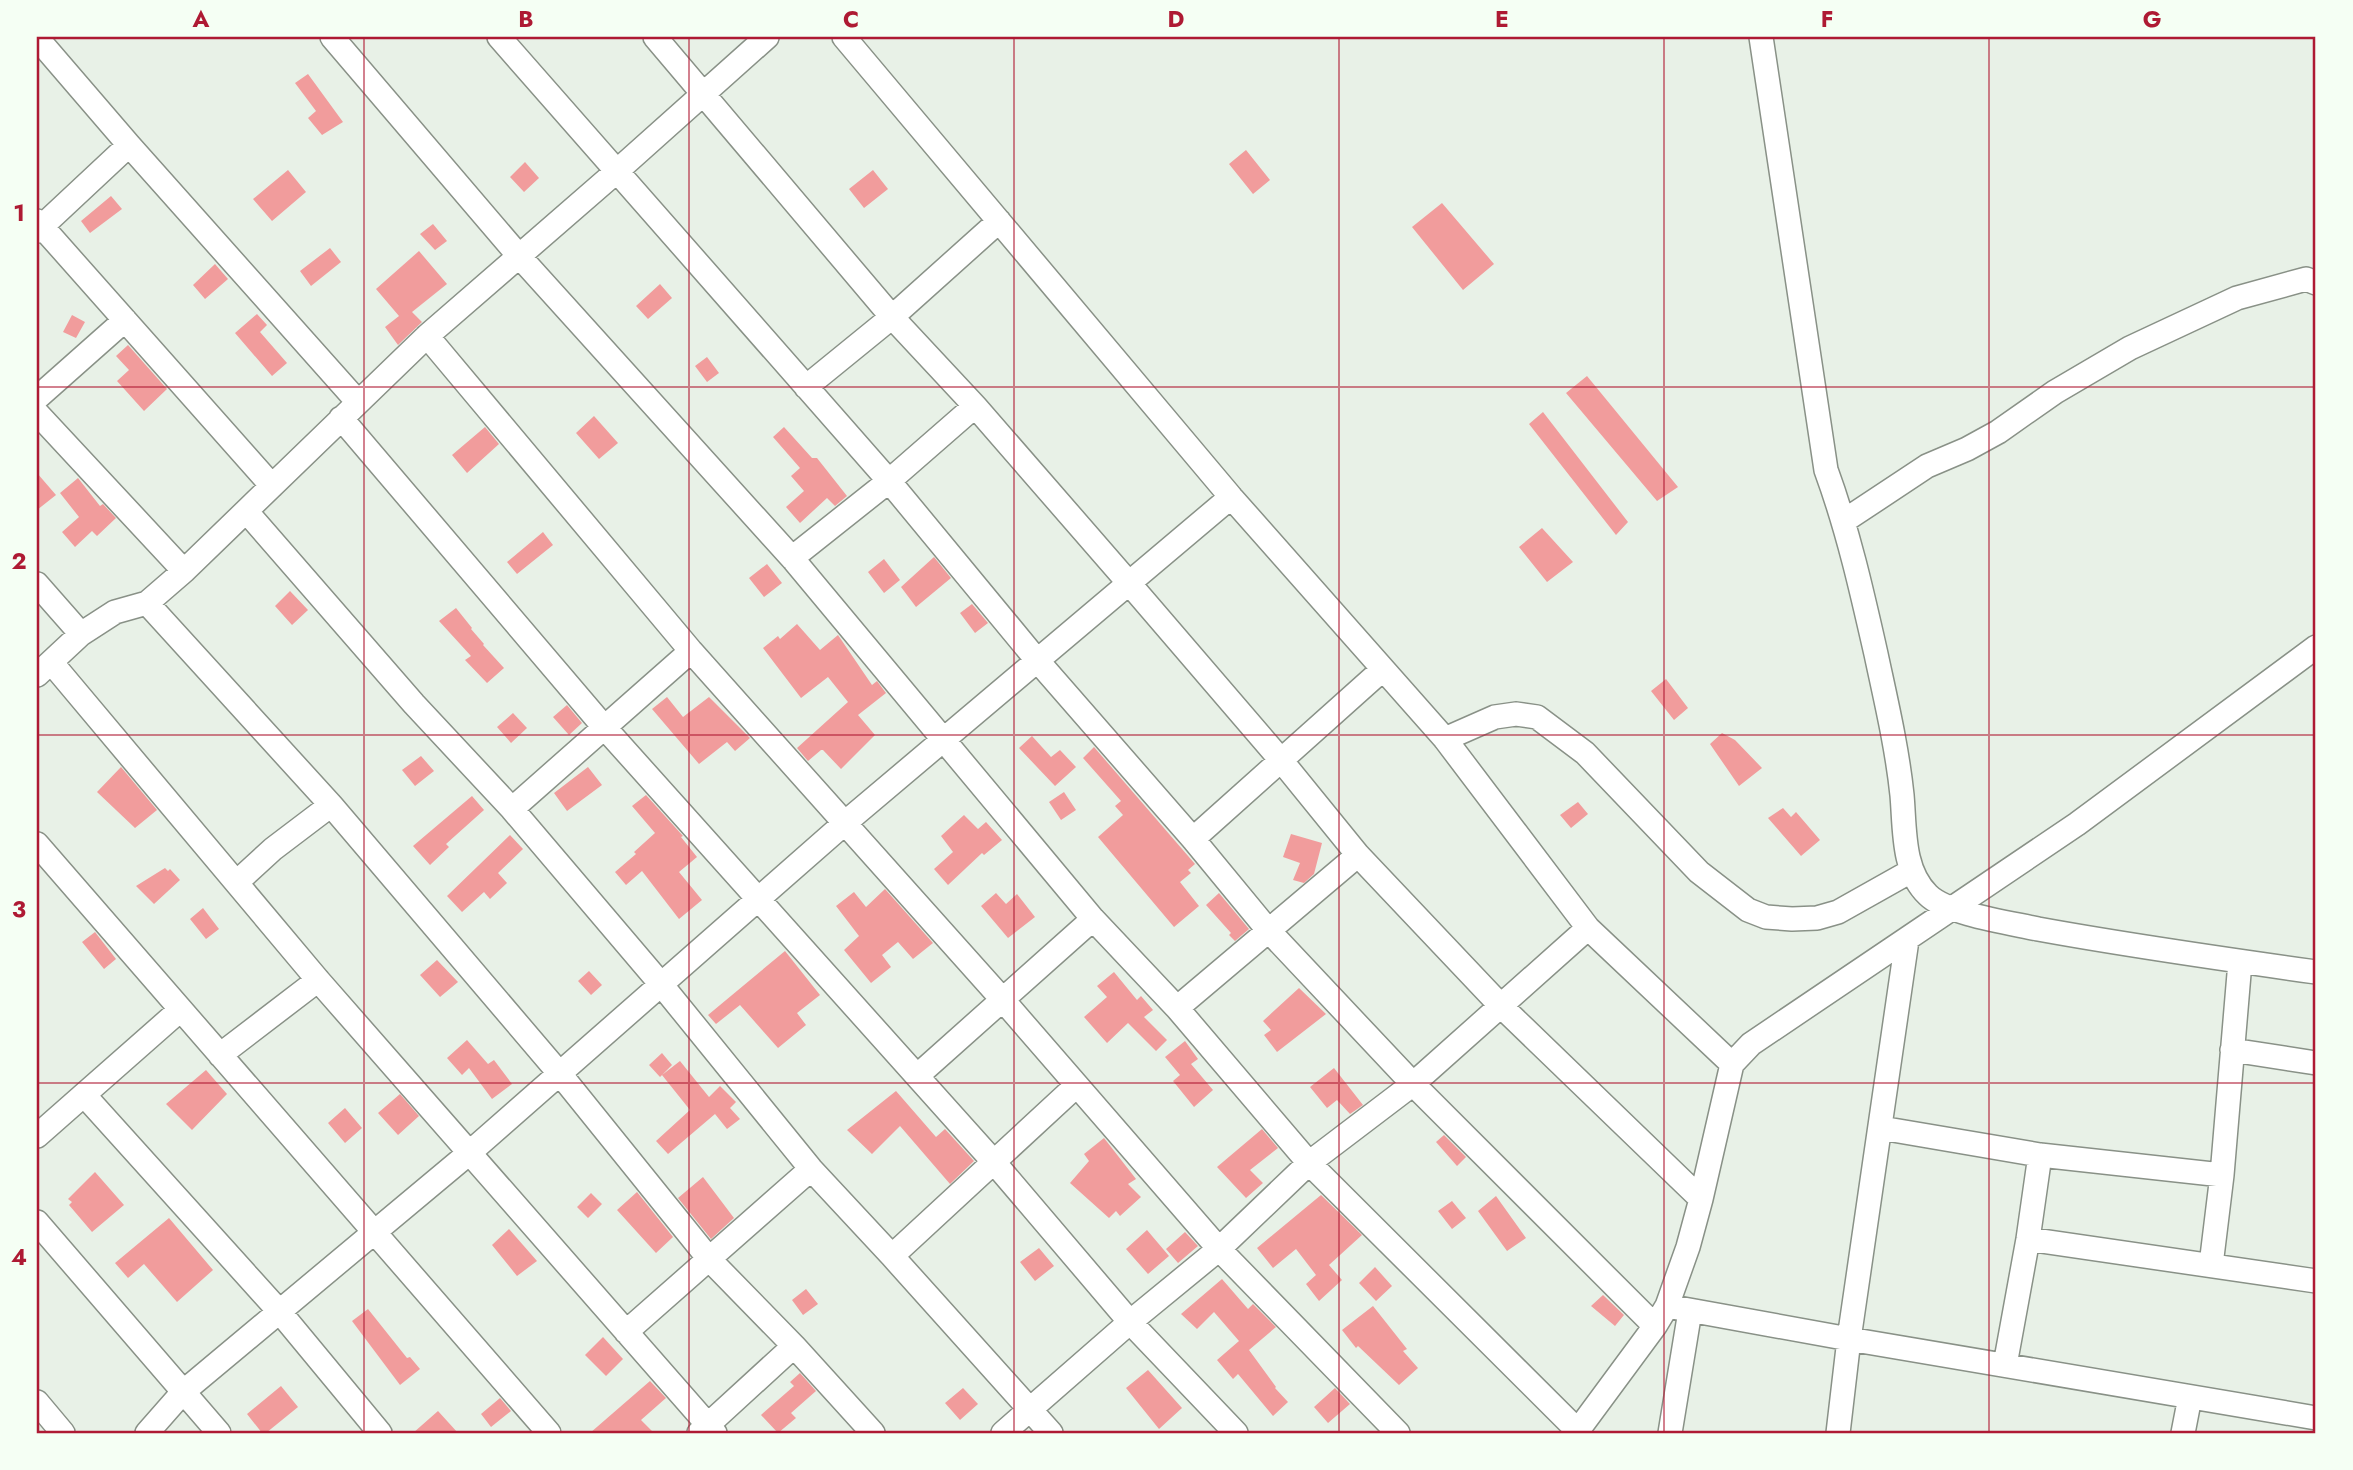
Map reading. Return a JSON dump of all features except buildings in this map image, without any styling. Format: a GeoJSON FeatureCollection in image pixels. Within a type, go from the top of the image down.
{"type":"FeatureCollection","features":[{"type":"Feature","properties":{"kind":"street"},"geometry":{"type":"LineString","coordinates":[[37,37],[129,145],[358,402]]}},
{"type":"Feature","properties":{"kind":"street"},"geometry":{"type":"LineString","coordinates":[[332,37],[519,256],[792,558],[1093,919],[1177,1008],[1309,1163],[1577,1432],[1667,1306],[1688,1247],[1701,1199],[1732,1064],[1751,1044],[2087,817],[2316,647]]}},
{"type":"Feature","properties":{"kind":"street"},"geometry":{"type":"LineString","coordinates":[[499,37],[889,481],[1036,659],[1193,839],[1268,930],[1413,1084],[1655,1326]]}},
{"type":"Feature","properties":{"kind":"street"},"geometry":{"type":"LineString","coordinates":[[655,37],[892,317],[975,406],[1128,582],[1280,759],[1358,855],[1501,1006],[1701,1199]]}},
{"type":"Feature","properties":{"kind":"street"},"geometry":{"type":"LineString","coordinates":[[767,37],[427,336],[184,571],[147,603],[115,612],[81,634],[44,668],[237,882],[468,1154],[626,1332],[707,1431],[794,1346]]}},
{"type":"Feature","properties":{"kind":"street"},"geometry":{"type":"LineString","coordinates":[[844,37],[1231,497],[1446,739],[1588,928],[1732,1064]]}},
{"type":"Feature","properties":{"kind":"street"},"geometry":{"type":"LineString","coordinates":[[1761,37],[1826,470],[1844,521],[1896,749],[1906,849],[1918,884],[1929,898],[1990,920],[2143,948],[2316,972]]}},
{"type":"Feature","properties":{"kind":"street"},"geometry":{"type":"LineString","coordinates":[[129,145],[38,226],[272,486]]}},
{"type":"Feature","properties":{"kind":"street"},"geometry":{"type":"LineString","coordinates":[[806,387],[892,317],[999,221]]}},
{"type":"Feature","properties":{"kind":"street"},"geometry":{"type":"LineString","coordinates":[[1844,521],[1927,466],[1998,432],[2054,392],[2130,348],[2237,298],[2306,279],[2316,283]]}},
{"type":"Feature","properties":{"kind":"street"},"geometry":{"type":"LineString","coordinates":[[37,398],[125,320]]}},
{"type":"Feature","properties":{"kind":"street"},"geometry":{"type":"LineString","coordinates":[[427,336],[691,651],[846,822],[1219,1249],[1398,1433]]}},
{"type":"Feature","properties":{"kind":"street"},"geometry":{"type":"LineString","coordinates":[[792,558],[889,481],[975,406]]}},
{"type":"Feature","properties":{"kind":"street"},"geometry":{"type":"LineString","coordinates":[[37,413],[184,571]]}},
{"type":"Feature","properties":{"kind":"street"},"geometry":{"type":"LineString","coordinates":[[341,418],[604,727],[993,1161],[1130,1322],[1237,1433]]}},
{"type":"Feature","properties":{"kind":"street"},"geometry":{"type":"LineString","coordinates":[[148,1433],[183,1392],[468,1154],[846,822],[1231,497]]}},
{"type":"Feature","properties":{"kind":"street"},"geometry":{"type":"LineString","coordinates":[[246,511],[414,704],[512,808],[811,1169],[1051,1433]]}},
{"type":"Feature","properties":{"kind":"street"},"geometry":{"type":"LineString","coordinates":[[37,584],[81,634]]}},
{"type":"Feature","properties":{"kind":"street"},"geometry":{"type":"LineString","coordinates":[[147,603],[331,805],[560,1074],[710,1260],[794,1346],[873,1433]]}},
{"type":"Feature","properties":{"kind":"street"},"geometry":{"type":"LineString","coordinates":[[512,808],[691,651]]}},
{"type":"Feature","properties":{"kind":"street"},"geometry":{"type":"LineString","coordinates":[[1193,839],[1382,670]]}},
{"type":"Feature","properties":{"kind":"street"},"geometry":{"type":"LineString","coordinates":[[1446,739],[1494,717],[1516,714],[1537,717],[1585,753],[1699,872],[1748,910],[1766,916],[1816,918],[1838,912],[1911,870]]}},
{"type":"Feature","properties":{"kind":"street"},"geometry":{"type":"LineString","coordinates":[[237,882],[273,849],[331,805]]}},
{"type":"Feature","properties":{"kind":"street"},"geometry":{"type":"LineString","coordinates":[[37,844],[373,1234],[549,1433]]}},
{"type":"Feature","properties":{"kind":"street"},"geometry":{"type":"LineString","coordinates":[[1177,1008],[1358,855]]}},
{"type":"Feature","properties":{"kind":"street"},"geometry":{"type":"LineString","coordinates":[[917,1076],[1093,919]]}},
{"type":"Feature","properties":{"kind":"street"},"geometry":{"type":"LineString","coordinates":[[1003,1433],[1130,1322],[1219,1249],[1309,1163],[1413,1084],[1588,928]]}},
{"type":"Feature","properties":{"kind":"street"},"geometry":{"type":"LineString","coordinates":[[1838,1433],[1849,1339],[1907,940]]}},
{"type":"Feature","properties":{"kind":"street"},"geometry":{"type":"LineString","coordinates":[[2211,1265],[2222,1175],[2240,962]]}},
{"type":"Feature","properties":{"kind":"street"},"geometry":{"type":"LineString","coordinates":[[220,1055],[318,980]]}},
{"type":"Feature","properties":{"kind":"street"},"geometry":{"type":"LineString","coordinates":[[37,1136],[180,1010]]}},
{"type":"Feature","properties":{"kind":"street"},"geometry":{"type":"LineString","coordinates":[[2232,1050],[2316,1063]]}},
{"type":"Feature","properties":{"kind":"street"},"geometry":{"type":"LineString","coordinates":[[892,1256],[1076,1086]]}},
{"type":"Feature","properties":{"kind":"street"},"geometry":{"type":"LineString","coordinates":[[85,1096],[279,1311],[380,1433]]}},
{"type":"Feature","properties":{"kind":"street"},"geometry":{"type":"LineString","coordinates":[[1881,1128],[2040,1155],[2222,1175]]}},
{"type":"Feature","properties":{"kind":"street"},"geometry":{"type":"LineString","coordinates":[[2005,1365],[2040,1155]]}},
{"type":"Feature","properties":{"kind":"street"},"geometry":{"type":"LineString","coordinates":[[626,1332],[811,1169]]}},
{"type":"Feature","properties":{"kind":"street"},"geometry":{"type":"LineString","coordinates":[[37,1222],[219,1433]]}},
{"type":"Feature","properties":{"kind":"street"},"geometry":{"type":"LineString","coordinates":[[2028,1239],[2316,1281]]}},
{"type":"Feature","properties":{"kind":"street"},"geometry":{"type":"LineString","coordinates":[[1667,1306],[2316,1418]]}},
{"type":"Feature","properties":{"kind":"street"},"geometry":{"type":"LineString","coordinates":[[1670,1433],[1690,1311]]}},
{"type":"Feature","properties":{"kind":"street"},"geometry":{"type":"LineString","coordinates":[[2183,1433],[2190,1396]]}},
{"type":"Feature","properties":{"kind":"street"},"geometry":{"type":"LineString","coordinates":[[37,1402],[63,1433]]}}]}
